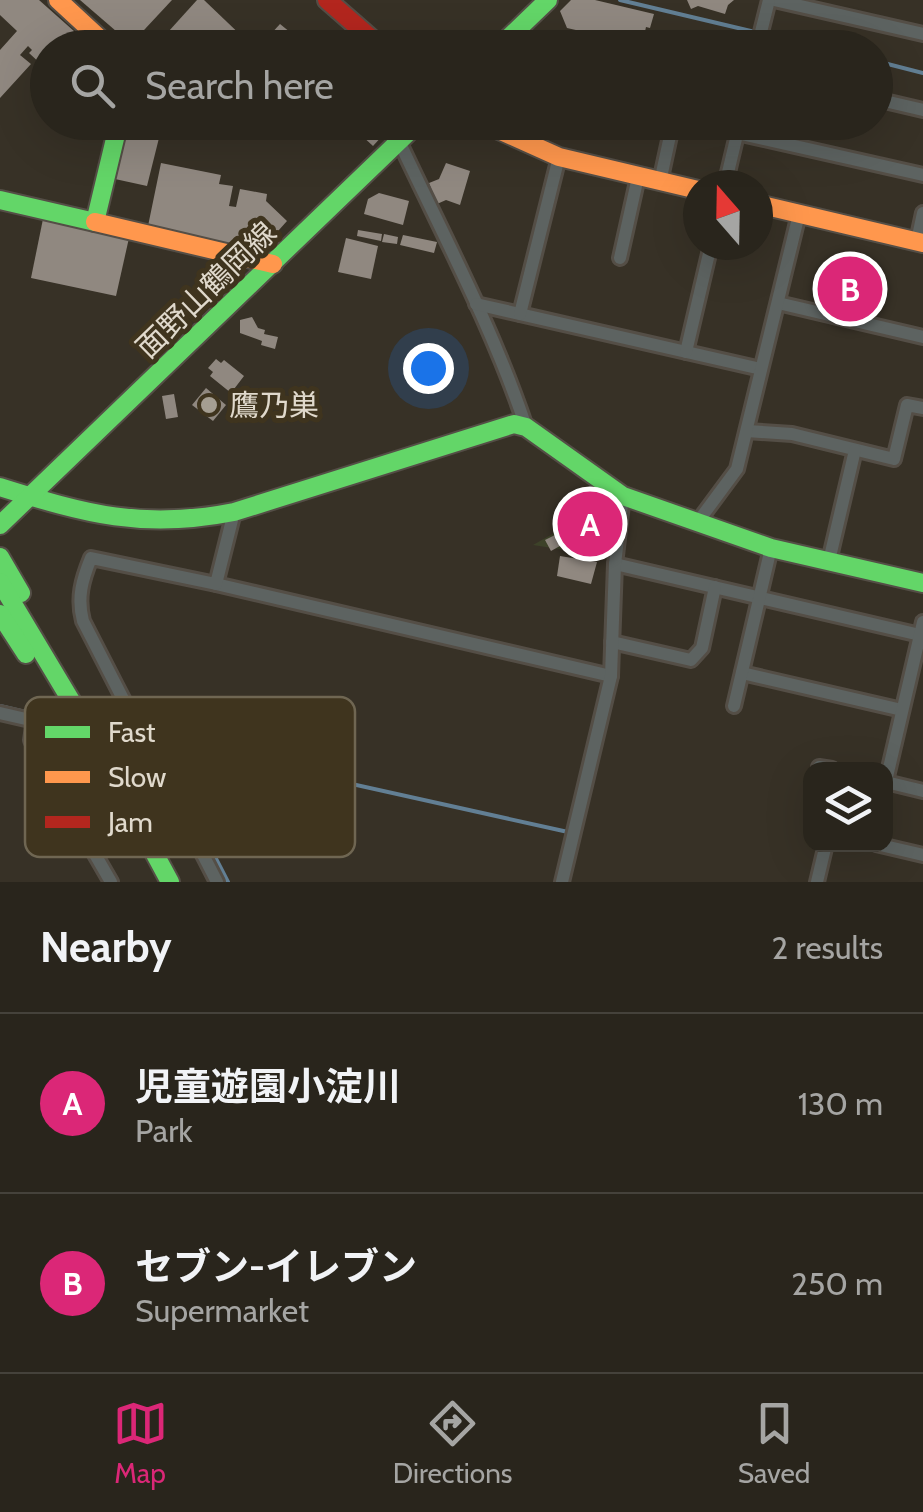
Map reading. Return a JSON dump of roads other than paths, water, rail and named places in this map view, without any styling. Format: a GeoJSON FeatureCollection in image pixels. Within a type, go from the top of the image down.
{"type":"FeatureCollection","features":[{"type":"Feature","properties":{"kind":"main road"},"geometry":{"type":"LineString","coordinates":[[58,0],[90,30]]}},
{"type":"Feature","properties":{"kind":"main road"},"geometry":{"type":"LineString","coordinates":[[327,0],[361,30]]}},
{"type":"Feature","properties":{"kind":"main road"},"geometry":{"type":"LineString","coordinates":[[517,30],[548,0]]}},
{"type":"Feature","properties":{"kind":"main road"},"geometry":{"type":"LineString","coordinates":[[95,222],[115,140]]}},
{"type":"Feature","properties":{"kind":"main road"},"geometry":{"type":"LineString","coordinates":[[522,140],[560,157],[683,187]]}},
{"type":"Feature","properties":{"kind":"main road","name":"面野山鶴岡線"},"geometry":{"type":"LineString","coordinates":[[0,525],[399,141]]}},
{"type":"Feature","properties":{"kind":"main road"},"geometry":{"type":"LineString","coordinates":[[0,200],[273,264]]}},
{"type":"Feature","properties":{"kind":"main road"},"geometry":{"type":"LineString","coordinates":[[773,208],[920,242]]}},
{"type":"Feature","properties":{"kind":"main road"},"geometry":{"type":"LineString","coordinates":[[0,487],[103,518],[138,523],[198,519],[234,512],[508,424],[526,427],[623,496],[771,548],[923,583]]}},
{"type":"Feature","properties":{"kind":"main road"},"geometry":{"type":"LineString","coordinates":[[0,557],[63,697]]}},
{"type":"Feature","properties":{"kind":"main road"},"geometry":{"type":"LineString","coordinates":[[0,582],[68,697]]}},
{"type":"Feature","properties":{"kind":"main road"},"geometry":{"type":"LineString","coordinates":[[0,610],[38,647]]}},
{"type":"Feature","properties":{"kind":"main road"},"geometry":{"type":"LineString","coordinates":[[143,857],[156,882]]}},
{"type":"Feature","properties":{"kind":"main road"},"geometry":{"type":"LineString","coordinates":[[156,857],[170,882]]}},
{"type":"Feature","properties":{"kind":"street"},"geometry":{"type":"LineString","coordinates":[[763,30],[771,0],[923,34]]}},
{"type":"Feature","properties":{"kind":"street"},"geometry":{"type":"LineString","coordinates":[[893,103],[923,110]]}},
{"type":"Feature","properties":{"kind":"street"},"geometry":{"type":"LineString","coordinates":[[660,182],[669,140]]}},
{"type":"Feature","properties":{"kind":"street"},"geometry":{"type":"LineString","coordinates":[[729,170],[736,140]]}},
{"type":"Feature","properties":{"kind":"street"},"geometry":{"type":"LineString","coordinates":[[785,140],[923,176]]}},
{"type":"Feature","properties":{"kind":"street"},"geometry":{"type":"LineString","coordinates":[[399,141],[476,304],[526,427]]}},
{"type":"Feature","properties":{"kind":"street"},"geometry":{"type":"LineString","coordinates":[[520,314],[560,157]]}},
{"type":"Feature","properties":{"kind":"street"},"geometry":{"type":"LineString","coordinates":[[620,258],[638,177]]}},
{"type":"Feature","properties":{"kind":"street"},"geometry":{"type":"LineString","coordinates":[[920,242],[923,213]]}},
{"type":"Feature","properties":{"kind":"street"},"geometry":{"type":"LineString","coordinates":[[697,523],[737,469],[799,214]]}},
{"type":"Feature","properties":{"kind":"street"},"geometry":{"type":"LineString","coordinates":[[686,352],[707,260]]}},
{"type":"Feature","properties":{"kind":"street"},"geometry":{"type":"LineString","coordinates":[[778,303],[923,337]]}},
{"type":"Feature","properties":{"kind":"street"},"geometry":{"type":"LineString","coordinates":[[476,304],[761,369]]}},
{"type":"Feature","properties":{"kind":"street"},"geometry":{"type":"LineString","coordinates":[[747,430],[792,434],[894,460],[908,404],[923,408]]}},
{"type":"Feature","properties":{"kind":"street"},"geometry":{"type":"LineString","coordinates":[[829,561],[855,450]]}},
{"type":"Feature","properties":{"kind":"street"},"geometry":{"type":"LineString","coordinates":[[562,882],[611,676],[615,564],[623,496]]}},
{"type":"Feature","properties":{"kind":"street"},"geometry":{"type":"LineString","coordinates":[[216,584],[234,512]]}},
{"type":"Feature","properties":{"kind":"street"},"geometry":{"type":"LineString","coordinates":[[734,706],[771,548]]}},
{"type":"Feature","properties":{"kind":"street"},"geometry":{"type":"LineString","coordinates":[[122,697],[79,605],[90,558],[611,676]]}},
{"type":"Feature","properties":{"kind":"street"},"geometry":{"type":"LineString","coordinates":[[615,564],[760,598],[922,628],[917,672],[902,710],[890,762]]}},
{"type":"Feature","properties":{"kind":"street"},"geometry":{"type":"LineString","coordinates":[[612,642],[691,660],[702,648],[715,588]]}},
{"type":"Feature","properties":{"kind":"street"},"geometry":{"type":"LineString","coordinates":[[742,673],[902,710]]}},
{"type":"Feature","properties":{"kind":"street"},"geometry":{"type":"LineString","coordinates":[[0,713],[25,719]]}},
{"type":"Feature","properties":{"kind":"street"},"geometry":{"type":"LineString","coordinates":[[893,784],[923,790]]}},
{"type":"Feature","properties":{"kind":"street"},"geometry":{"type":"LineString","coordinates":[[893,848],[923,856]]}},
{"type":"Feature","properties":{"kind":"street"},"geometry":{"type":"LineString","coordinates":[[818,882],[824,852]]}},
{"type":"Feature","properties":{"kind":"street"},"geometry":{"type":"LineString","coordinates":[[97,857],[111,882]]}},
{"type":"Feature","properties":{"kind":"street"},"geometry":{"type":"LineString","coordinates":[[204,857],[217,882]]}},
{"type":"Feature","properties":{"kind":"waterway"},"geometry":{"type":"LineString","coordinates":[[620,0],[747,30]]}},
{"type":"Feature","properties":{"kind":"waterway"},"geometry":{"type":"LineString","coordinates":[[893,65],[923,73]]}},
{"type":"Feature","properties":{"kind":"waterway"},"geometry":{"type":"LineString","coordinates":[[0,706],[25,712]]}},
{"type":"Feature","properties":{"kind":"waterway"},"geometry":{"type":"LineString","coordinates":[[355,785],[568,832]]}},
{"type":"Feature","properties":{"kind":"waterway"},"geometry":{"type":"LineString","coordinates":[[215,857],[228,882]]}},
{"type":"Feature","properties":{"kind":"place","name":"セブン-イレブン"},"geometry":{"type":"Point","coordinates":[850,289]}},
{"type":"Feature","properties":{"kind":"place","name":"鷹乃巣"},"geometry":{"type":"Point","coordinates":[209,405]}},
{"type":"Feature","properties":{"kind":"place","name":"児童遊園小淀川"},"geometry":{"type":"Point","coordinates":[590,524]}}]}
